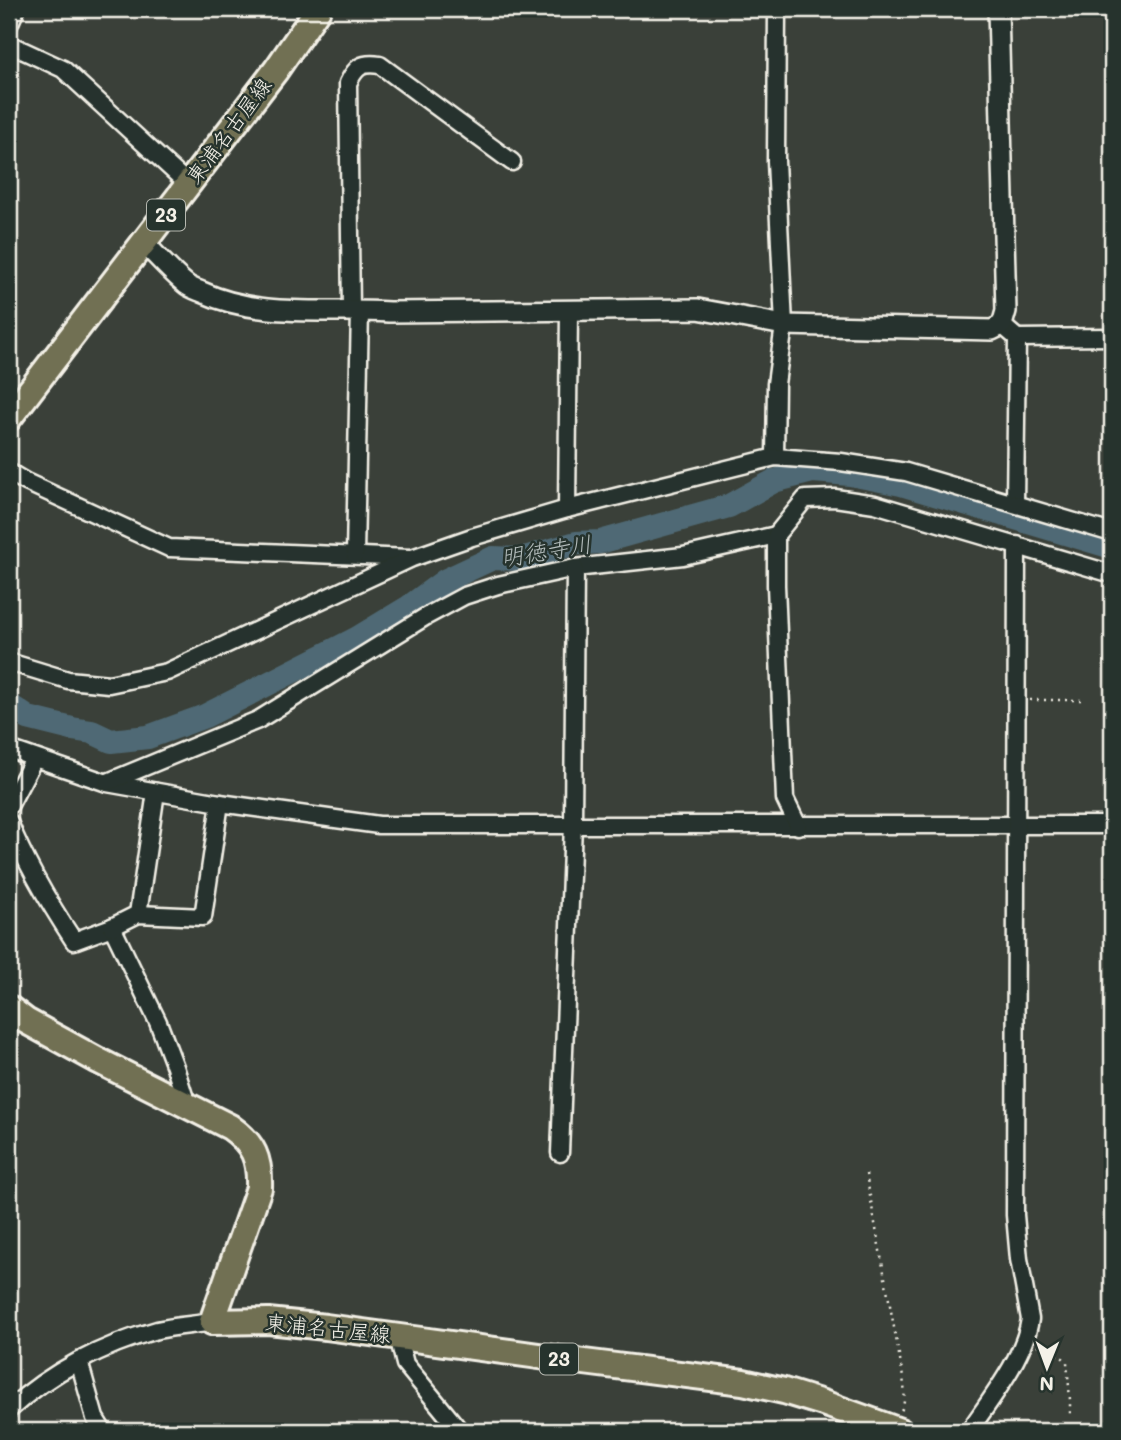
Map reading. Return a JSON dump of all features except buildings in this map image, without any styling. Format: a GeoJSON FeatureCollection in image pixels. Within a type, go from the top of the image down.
{"type":"FeatureCollection","features":[{"type":"Feature","properties":{"kind":"main road","name":"東浦名古屋線"},"geometry":{"type":"LineString","coordinates":[[9,418],[276,70],[318,9]]}},
{"type":"Feature","properties":{"kind":"main road"},"geometry":{"type":"LineString","coordinates":[[9,1008],[26,1021],[97,1060],[230,1127],[250,1145],[260,1176],[260,1188],[212,1322]]}},
{"type":"Feature","properties":{"kind":"main road","name":"東浦名古屋線"},"geometry":{"type":"LineString","coordinates":[[212,1322],[268,1321],[743,1382],[824,1403],[896,1430]]}},
{"type":"Feature","properties":{"kind":"street"},"geometry":{"type":"LineString","coordinates":[[9,25],[16,9]]}},
{"type":"Feature","properties":{"kind":"street"},"geometry":{"type":"LineString","coordinates":[[775,457],[776,384],[784,326],[776,161],[777,9]]}},
{"type":"Feature","properties":{"kind":"street"},"geometry":{"type":"LineString","coordinates":[[144,243],[188,286],[219,300],[252,307],[389,312],[698,309],[784,326],[992,330],[1002,324],[1006,311],[998,9]]}},
{"type":"Feature","properties":{"kind":"street"},"geometry":{"type":"LineString","coordinates":[[9,44],[63,69],[189,184]]}},
{"type":"Feature","properties":{"kind":"street"},"geometry":{"type":"LineString","coordinates":[[355,555],[355,310],[348,83],[360,66],[369,63],[380,65],[512,162]]}},
{"type":"Feature","properties":{"kind":"street"},"geometry":{"type":"LineString","coordinates":[[567,509],[569,311]]}},
{"type":"Feature","properties":{"kind":"street"},"geometry":{"type":"LineString","coordinates":[[1002,324],[1017,338],[1112,337]]}},
{"type":"Feature","properties":{"kind":"street"},"geometry":{"type":"LineString","coordinates":[[1015,504],[1017,338]]}},
{"type":"Feature","properties":{"kind":"street"},"geometry":{"type":"LineString","coordinates":[[9,663],[68,680],[109,684],[167,672],[412,558],[567,509],[775,457],[854,463],[906,472],[1112,533]]}},
{"type":"Feature","properties":{"kind":"street"},"geometry":{"type":"LineString","coordinates":[[9,472],[169,548],[412,558]]}},
{"type":"Feature","properties":{"kind":"street"},"geometry":{"type":"LineString","coordinates":[[107,783],[258,720],[425,617],[464,596],[498,584],[575,568],[682,556],[776,535],[805,499],[835,498],[875,504],[1112,574]]}},
{"type":"Feature","properties":{"kind":"street"},"geometry":{"type":"LineString","coordinates":[[776,535],[785,799],[798,826]]}},
{"type":"Feature","properties":{"kind":"street"},"geometry":{"type":"LineString","coordinates":[[969,1431],[1017,1356],[1030,1319],[1019,1259],[1015,1215],[1017,545]]}},
{"type":"Feature","properties":{"kind":"street"},"geometry":{"type":"LineString","coordinates":[[560,1153],[573,825],[575,568]]}},
{"type":"Feature","properties":{"kind":"street"},"geometry":{"type":"LineString","coordinates":[[9,749],[107,783],[220,803],[379,825],[1112,825]]}},
{"type":"Feature","properties":{"kind":"street"},"geometry":{"type":"LineString","coordinates":[[9,806],[34,759]]}},
{"type":"Feature","properties":{"kind":"street"},"geometry":{"type":"LineString","coordinates":[[138,914],[156,792]]}},
{"type":"Feature","properties":{"kind":"street"},"geometry":{"type":"LineString","coordinates":[[9,822],[42,892],[74,941],[112,928],[138,914],[203,917],[220,803]]}},
{"type":"Feature","properties":{"kind":"street"},"geometry":{"type":"LineString","coordinates":[[112,928],[158,1022],[187,1105]]}},
{"type":"Feature","properties":{"kind":"street"},"geometry":{"type":"LineString","coordinates":[[157,1091],[172,1086],[175,1068]]}},
{"type":"Feature","properties":{"kind":"street"},"geometry":{"type":"LineString","coordinates":[[9,1410],[47,1380],[79,1361],[120,1343],[159,1330],[212,1322]]}},
{"type":"Feature","properties":{"kind":"street"},"geometry":{"type":"LineString","coordinates":[[398,1336],[405,1364],[460,1431]]}},
{"type":"Feature","properties":{"kind":"street"},"geometry":{"type":"LineString","coordinates":[[79,1361],[94,1418],[103,1431]]}},
{"type":"Feature","properties":{"kind":"path"},"geometry":{"type":"LineString","coordinates":[[1017,701],[1086,700]]}},
{"type":"Feature","properties":{"kind":"path"},"geometry":{"type":"LineString","coordinates":[[866,1174],[905,1393],[904,1406],[896,1430]]}},
{"type":"Feature","properties":{"kind":"path"},"geometry":{"type":"LineString","coordinates":[[1023,1341],[1037,1345],[1067,1362],[1069,1418]]}},
{"type":"Feature","properties":{"kind":"waterway","name":"明徳寺川"},"geometry":{"type":"LineString","coordinates":[[9,705],[28,718],[92,732],[111,741],[148,737],[205,716],[356,639],[409,607],[446,580],[493,558],[521,559],[576,543],[600,542],[729,506],[774,481],[813,471],[850,474],[901,484],[1112,547]]}}]}
